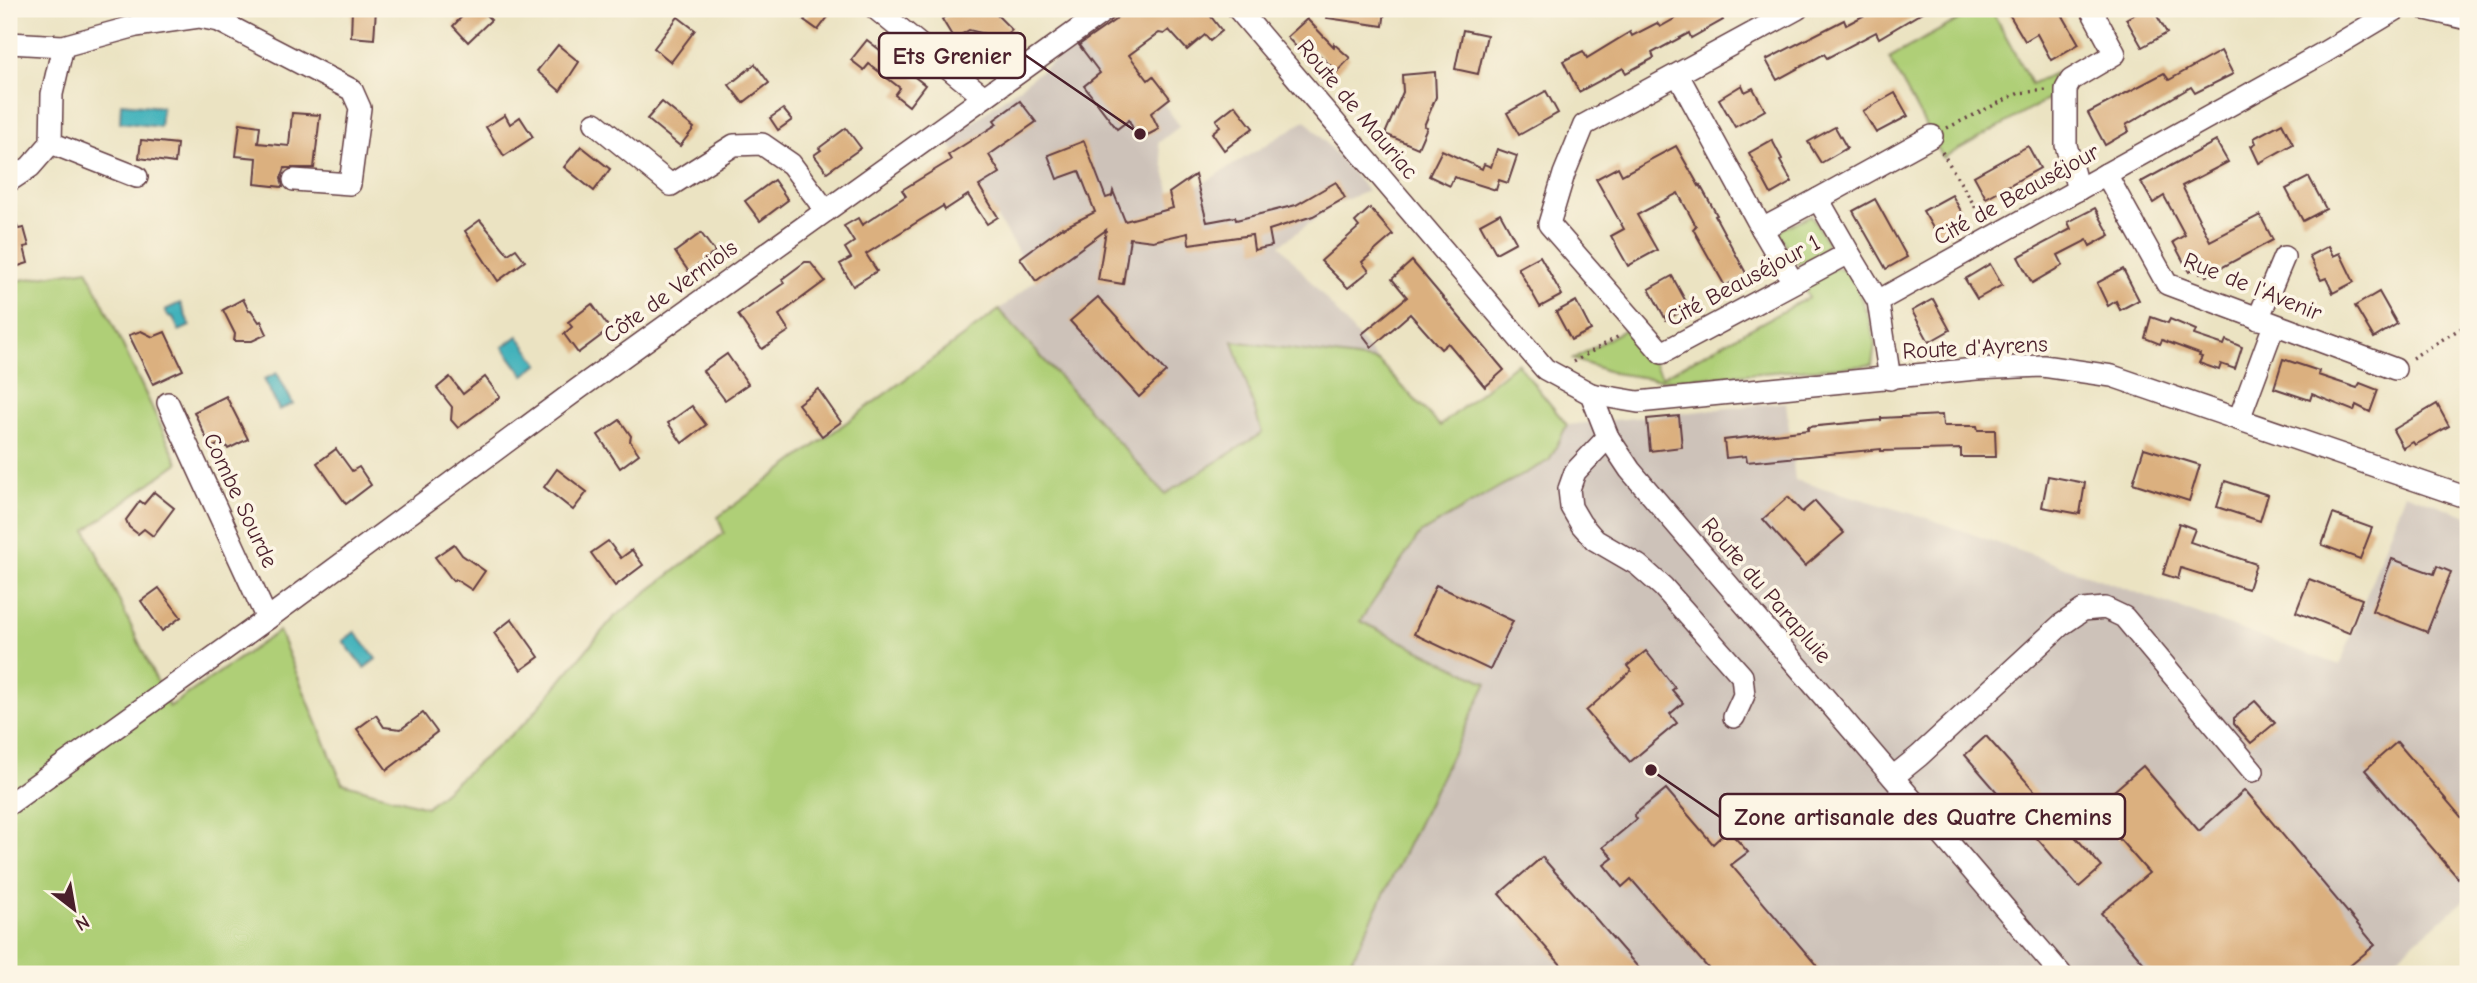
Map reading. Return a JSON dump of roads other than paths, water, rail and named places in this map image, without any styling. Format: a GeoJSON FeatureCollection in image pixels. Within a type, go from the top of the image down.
{"type":"FeatureCollection","features":[{"type":"Feature","properties":{"kind":"street"},"geometry":{"type":"LineString","coordinates":[[876,9],[984,97]]}},
{"type":"Feature","properties":{"kind":"street","name":"Côte de Verniols"},"geometry":{"type":"LineString","coordinates":[[9,804],[267,619],[578,389],[1107,9]]}},
{"type":"Feature","properties":{"kind":"street","name":"Route de Mauriac"},"geometry":{"type":"LineString","coordinates":[[1238,9],[1545,369],[1591,394]]}},
{"type":"Feature","properties":{"kind":"street","name":"Cité Beauséjour 1"},"geometry":{"type":"LineString","coordinates":[[1797,9],[1584,125],[1564,174],[1549,224],[1662,352],[1849,253],[1878,301]]}},
{"type":"Feature","properties":{"kind":"street"},"geometry":{"type":"LineString","coordinates":[[2078,190],[2066,145],[2066,89],[2070,79],[2115,54],[2091,9]]}},
{"type":"Feature","properties":{"kind":"street","name":"Cité de Beauséjour"},"geometry":{"type":"LineString","coordinates":[[1878,301],[2397,9]]}},
{"type":"Feature","properties":{"kind":"street"},"geometry":{"type":"LineString","coordinates":[[2426,9],[2468,19]]}},
{"type":"Feature","properties":{"kind":"street"},"geometry":{"type":"LineString","coordinates":[[9,43],[63,46],[136,26],[199,18],[219,20],[352,90],[360,108],[350,184],[294,180]]}},
{"type":"Feature","properties":{"kind":"street"},"geometry":{"type":"LineString","coordinates":[[9,181],[30,167],[51,143],[52,94],[63,46]]}},
{"type":"Feature","properties":{"kind":"street"},"geometry":{"type":"LineString","coordinates":[[1678,75],[1793,282]]}},
{"type":"Feature","properties":{"kind":"street"},"geometry":{"type":"LineString","coordinates":[[595,123],[671,185],[734,145],[762,144],[791,164],[826,211]]}},
{"type":"Feature","properties":{"kind":"street"},"geometry":{"type":"LineString","coordinates":[[1762,229],[1932,136]]}},
{"type":"Feature","properties":{"kind":"street"},"geometry":{"type":"LineString","coordinates":[[51,143],[137,177]]}},
{"type":"Feature","properties":{"kind":"street","name":"Rue de l'Avenir"},"geometry":{"type":"LineString","coordinates":[[2106,174],[2167,284],[2395,369]]}},
{"type":"Feature","properties":{"kind":"street"},"geometry":{"type":"LineString","coordinates":[[1818,199],[1849,253]]}},
{"type":"Feature","properties":{"kind":"street"},"geometry":{"type":"LineString","coordinates":[[2239,419],[2284,257]]}},
{"type":"Feature","properties":{"kind":"street"},"geometry":{"type":"LineString","coordinates":[[1878,301],[1890,379]]}},
{"type":"Feature","properties":{"kind":"street","name":"Route d'Ayrens"},"geometry":{"type":"LineString","coordinates":[[1591,394],[1638,402],[1976,369],[2043,366],[2112,376],[2468,498]]}},
{"type":"Feature","properties":{"kind":"street","name":"Route du Parapluie"},"geometry":{"type":"LineString","coordinates":[[1591,394],[1608,437],[1639,481],[2061,974]]}},
{"type":"Feature","properties":{"kind":"street","name":"Combe Sourde"},"geometry":{"type":"LineString","coordinates":[[168,403],[267,619]]}},
{"type":"Feature","properties":{"kind":"street"},"geometry":{"type":"LineString","coordinates":[[1608,437],[1575,472],[1569,489],[1571,507],[1595,540],[1637,565],[1663,587],[1742,676],[1744,695],[1734,717]]}},
{"type":"Feature","properties":{"kind":"street"},"geometry":{"type":"LineString","coordinates":[[1893,777],[2061,625],[2083,610],[2105,608],[2124,617],[2135,629],[2160,664],[2253,771]]}},
{"type":"Feature","properties":{"kind":"water"},"geometry":{"type":"Polygon","coordinates":[[[121,103],[162,107],[160,127],[120,122],[121,103]]]}},
{"type":"Feature","properties":{"kind":"water"},"geometry":{"type":"Polygon","coordinates":[[[180,303],[190,326],[179,331],[173,317],[168,316],[165,310],[180,303]]]}},
{"type":"Feature","properties":{"kind":"water"},"geometry":{"type":"Polygon","coordinates":[[[518,336],[539,364],[524,375],[503,347],[518,336]]]}},
{"type":"Feature","properties":{"kind":"water"},"geometry":{"type":"Polygon","coordinates":[[[277,373],[293,404],[279,410],[264,379],[277,373]]]}},
{"type":"Feature","properties":{"kind":"water"},"geometry":{"type":"Polygon","coordinates":[[[355,632],[376,659],[364,668],[343,641],[355,632]]]}},
{"type":"Feature","properties":{"kind":"place","name":"Ets Grenier"},"geometry":{"type":"Point","coordinates":[1140,134]}},
{"type":"Feature","properties":{"kind":"place","name":"Zone artisanale des Quatre Chemins"},"geometry":{"type":"Point","coordinates":[1651,770]}}]}
